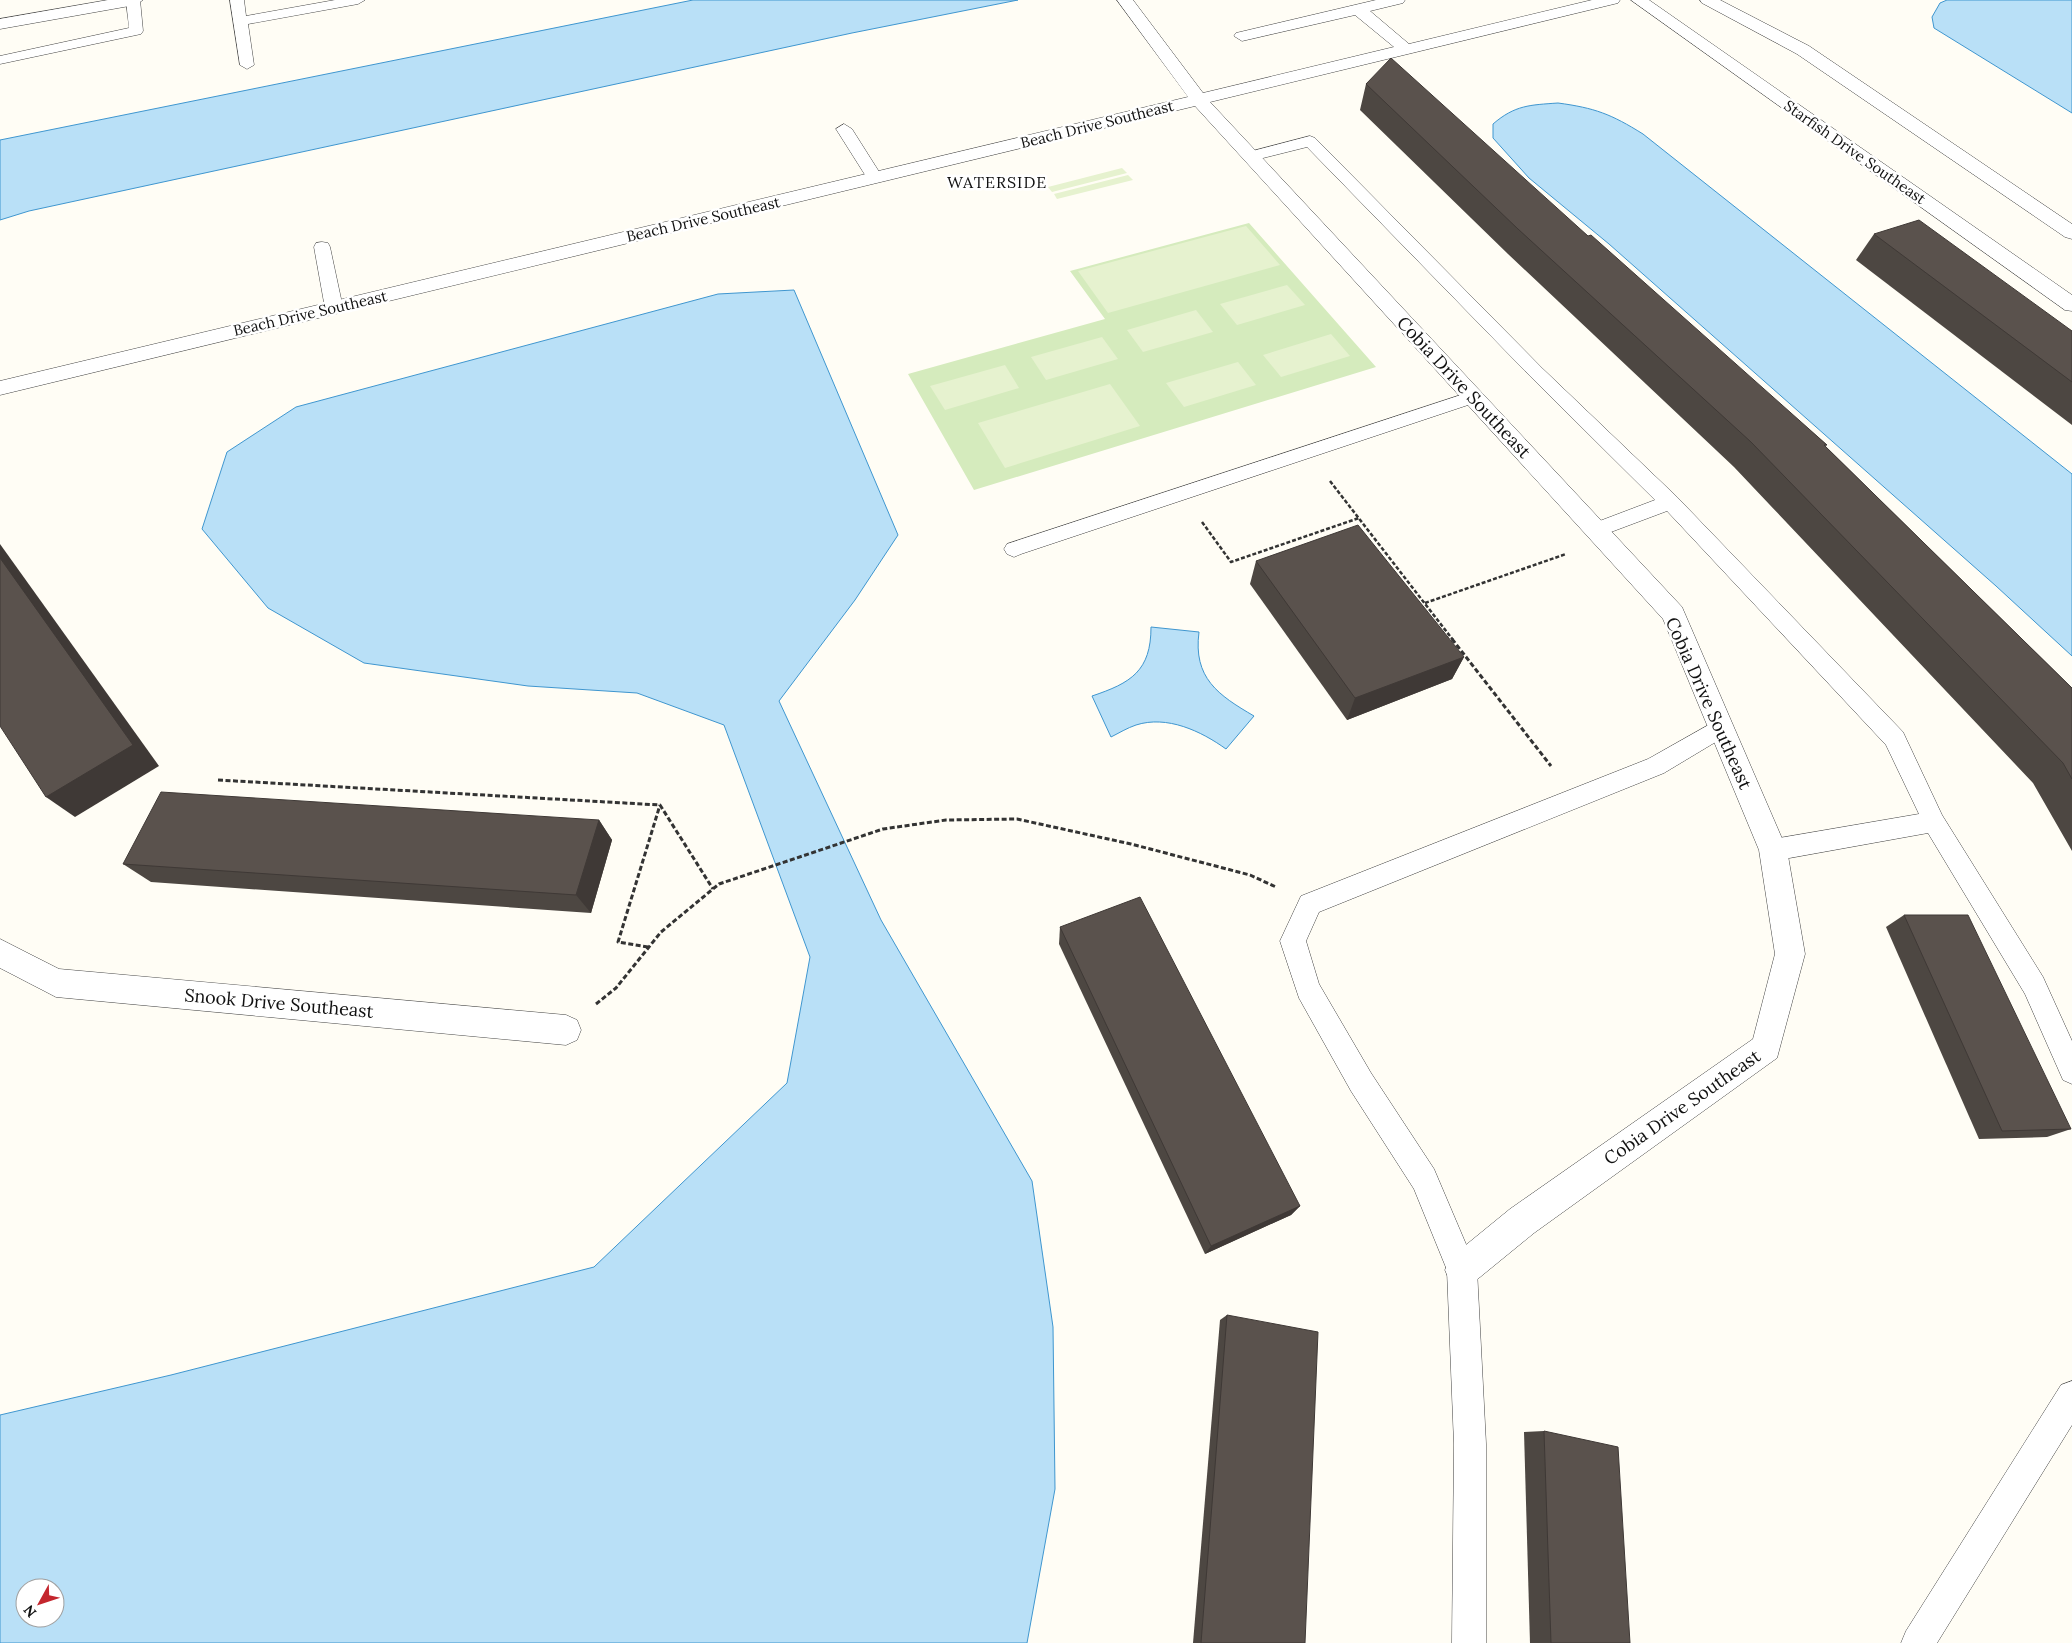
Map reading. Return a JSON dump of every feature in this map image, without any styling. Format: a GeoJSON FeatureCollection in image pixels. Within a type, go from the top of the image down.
{"type":"FeatureCollection","features":[{"type":"Feature","properties":{"kind":"street"},"geometry":{"type":"LineString","coordinates":[[0,24],[134,0]]}},
{"type":"Feature","properties":{"kind":"street","name":"Cobia Drive Southeast"},"geometry":{"type":"LineString","coordinates":[[1125,0],[1199,100],[1673,614],[1773,850],[1790,954],[1766,1048],[1522,1222],[1462,1270]]}},
{"type":"Feature","properties":{"kind":"street"},"geometry":{"type":"LineString","coordinates":[[1242,36],[1397,0]]}},
{"type":"Feature","properties":{"kind":"street","name":"Beach Drive Southeast"},"geometry":{"type":"LineString","coordinates":[[0,388],[1612,0]]}},
{"type":"Feature","properties":{"kind":"street","name":"Starfish Drive Southeast"},"geometry":{"type":"LineString","coordinates":[[1638,0],[2072,305]]}},
{"type":"Feature","properties":{"kind":"street"},"geometry":{"type":"LineString","coordinates":[[1708,0],[1803,50],[2072,233]]}},
{"type":"Feature","properties":{"kind":"street"},"geometry":{"type":"LineString","coordinates":[[1358,9],[1407,50]]}},
{"type":"Feature","properties":{"kind":"street","name":"Snook Drive Southeast"},"geometry":{"type":"LineString","coordinates":[[0,953],[56,983],[566,1030]]}},
{"type":"Feature","properties":{"kind":"lane"},"geometry":{"type":"LineString","coordinates":[[0,60],[136,31],[134,0]]}},
{"type":"Feature","properties":{"kind":"lane"},"geometry":{"type":"LineString","coordinates":[[237,0],[248,65]]}},
{"type":"Feature","properties":{"kind":"lane"},"geometry":{"type":"LineString","coordinates":[[240,21],[288,6],[358,0]]}},
{"type":"Feature","properties":{"kind":"lane"},"geometry":{"type":"LineString","coordinates":[[844,129],[874,178]]}},
{"type":"Feature","properties":{"kind":"lane"},"geometry":{"type":"LineString","coordinates":[[1251,156],[1310,140],[1536,372],[1670,502],[1896,739],[1934,822],[2034,986],[2072,1071]]}},
{"type":"Feature","properties":{"kind":"lane"},"geometry":{"type":"LineString","coordinates":[[322,247],[334,308]]}},
{"type":"Feature","properties":{"kind":"lane"},"geometry":{"type":"LineString","coordinates":[[1014,549],[1473,397]]}},
{"type":"Feature","properties":{"kind":"lane"},"geometry":{"type":"LineString","coordinates":[[1600,535],[1670,502]]}},
{"type":"Feature","properties":{"kind":"lane"},"geometry":{"type":"LineString","coordinates":[[1469,1643],[1470,1444],[1462,1270],[1424,1179],[1360,1082],[1308,988],[1293,941],[1310,904],[1656,766],[1721,727]]}},
{"type":"Feature","properties":{"kind":"lane"},"geometry":{"type":"LineString","coordinates":[[1773,850],[1934,822]]}},
{"type":"Feature","properties":{"kind":"lane"},"geometry":{"type":"LineString","coordinates":[[1918,1643],[2072,1396]]}},
{"type":"Feature","properties":{"kind":"path"},"geometry":{"type":"LineString","coordinates":[[1307,452],[1576,798]]}},
{"type":"Feature","properties":{"kind":"path"},"geometry":{"type":"LineString","coordinates":[[1182,493],[1231,562],[1359,518]]}},
{"type":"Feature","properties":{"kind":"path"},"geometry":{"type":"LineString","coordinates":[[1424,603],[1600,535]]}},
{"type":"Feature","properties":{"kind":"path"},"geometry":{"type":"LineString","coordinates":[[218,780],[660,805]]}},
{"type":"Feature","properties":{"kind":"path"},"geometry":{"type":"LineString","coordinates":[[660,805],[713,889]]}},
{"type":"Feature","properties":{"kind":"path"},"geometry":{"type":"LineString","coordinates":[[649,947],[618,942],[660,805]]}},
{"type":"Feature","properties":{"kind":"path"},"geometry":{"type":"LineString","coordinates":[[566,1030],[616,988],[661,932],[719,884],[883,828],[946,820],[1017,819],[1131,844],[1250,875],[1310,904]]}},
{"type":"Feature","properties":{"kind":"green space"},"geometry":{"type":"Polygon","coordinates":[[[1122,168],[1127,173],[1052,192],[1048,187],[1122,168]]]}},
{"type":"Feature","properties":{"kind":"green space"},"geometry":{"type":"Polygon","coordinates":[[[1128,175],[1133,180],[1057,199],[1054,194],[1128,175]]]}},
{"type":"Feature","properties":{"kind":"green space"},"geometry":{"type":"Polygon","coordinates":[[[1249,223],[1376,367],[974,490],[908,374],[1105,319],[1070,271],[1249,223]]]}},
{"type":"Feature","properties":{"kind":"green space"},"geometry":{"type":"Polygon","coordinates":[[[1246,226],[1280,265],[1108,313],[1078,271],[1246,226]]]}},
{"type":"Feature","properties":{"kind":"green space"},"geometry":{"type":"Polygon","coordinates":[[[1287,285],[1305,305],[1237,325],[1220,304],[1287,285]]]}},
{"type":"Feature","properties":{"kind":"green space"},"geometry":{"type":"Polygon","coordinates":[[[1196,310],[1213,332],[1143,352],[1127,330],[1196,310]]]}},
{"type":"Feature","properties":{"kind":"green space"},"geometry":{"type":"Polygon","coordinates":[[[1331,334],[1350,356],[1281,377],[1263,355],[1331,334]]]}},
{"type":"Feature","properties":{"kind":"green space"},"geometry":{"type":"Polygon","coordinates":[[[1102,337],[1118,359],[1046,380],[1031,357],[1102,337]]]}},
{"type":"Feature","properties":{"kind":"green space"},"geometry":{"type":"Polygon","coordinates":[[[1238,362],[1256,385],[1184,407],[1166,383],[1238,362]]]}},
{"type":"Feature","properties":{"kind":"green space"},"geometry":{"type":"Polygon","coordinates":[[[1005,365],[1019,388],[945,410],[930,386],[1005,365]]]}},
{"type":"Feature","properties":{"kind":"green space"},"geometry":{"type":"Polygon","coordinates":[[[1110,384],[1140,426],[1005,468],[978,423],[1110,384]]]}},
{"type":"Feature","properties":{"kind":"water"},"geometry":{"type":"Polygon","coordinates":[[[693,0],[1018,0],[852,33],[29,211],[0,220],[0,140],[693,0]]]}},
{"type":"Feature","properties":{"kind":"water"},"geometry":{"type":"Polygon","coordinates":[[[1947,0],[2072,0],[2072,113],[1934,28],[1932,17],[1940,3],[1947,0]]]}},
{"type":"Feature","properties":{"kind":"water"},"geometry":{"type":"Polygon","coordinates":[[[1558,103],[1602,113],[1621,121],[1643,134],[2072,474],[2072,656],[1996,586],[1609,244],[1529,178],[1493,138],[1493,124],[1508,113],[1523,107],[1558,103]]]}},
{"type":"Feature","properties":{"kind":"water"},"geometry":{"type":"Polygon","coordinates":[[[794,290],[898,535],[855,600],[779,701],[881,920],[1032,1181],[1053,1327],[1055,1489],[1027,1643],[0,1643],[0,1415],[171,1375],[594,1267],[787,1083],[810,957],[724,725],[637,693],[528,686],[364,663],[268,608],[202,529],[227,452],[296,407],[718,294],[794,290]]]}},
{"type":"Feature","properties":{"kind":"water"},"geometry":{"type":"Polygon","coordinates":[[[1151,627],[1199,632],[1198,648],[1204,673],[1219,692],[1254,716],[1226,749],[1206,736],[1172,723],[1148,722],[1126,729],[1111,737],[1092,696],[1128,680],[1143,665],[1150,642],[1151,627]]]}},
{"type":"Feature","properties":{"kind":"building"},"geometry":{"type":"Polygon","coordinates":[[[1391,58],[1588,236],[1591,235],[1827,445],[1824,445],[2072,688],[2072,779],[2063,763],[1751,442],[1518,229],[1366,84],[1391,58]]]}},
{"type":"Feature","properties":{"kind":"building"},"geometry":{"type":"Polygon","coordinates":[[[1919,220],[2072,331],[2072,382],[1874,234],[1919,220]]]}},
{"type":"Feature","properties":{"kind":"building"},"geometry":{"type":"Polygon","coordinates":[[[1358,525],[1464,657],[1355,698],[1256,561],[1358,525]]]}},
{"type":"Feature","properties":{"kind":"building"},"geometry":{"type":"Polygon","coordinates":[[[0,558],[133,745],[46,797],[0,726],[0,558]]]}},
{"type":"Feature","properties":{"kind":"building"},"geometry":{"type":"Polygon","coordinates":[[[161,792],[599,820],[576,895],[123,864],[161,792]]]}},
{"type":"Feature","properties":{"kind":"building"},"geometry":{"type":"Polygon","coordinates":[[[1140,897],[1300,1206],[1211,1246],[1060,927],[1140,897]]]}},
{"type":"Feature","properties":{"kind":"building"},"geometry":{"type":"Polygon","coordinates":[[[1904,915],[1968,915],[2071,1129],[2002,1131],[1904,915]]]}},
{"type":"Feature","properties":{"kind":"building"},"geometry":{"type":"Polygon","coordinates":[[[1227,1315],[1318,1332],[1305,1643],[1201,1643],[1227,1315]]]}},
{"type":"Feature","properties":{"kind":"building"},"geometry":{"type":"Polygon","coordinates":[[[1544,1431],[1618,1447],[1630,1643],[1551,1643],[1544,1431]]]}},
{"type":"Feature","properties":{"kind":"district","name":"WATERSIDE"},"geometry":{"type":"Point","coordinates":[997,182]}}]}
